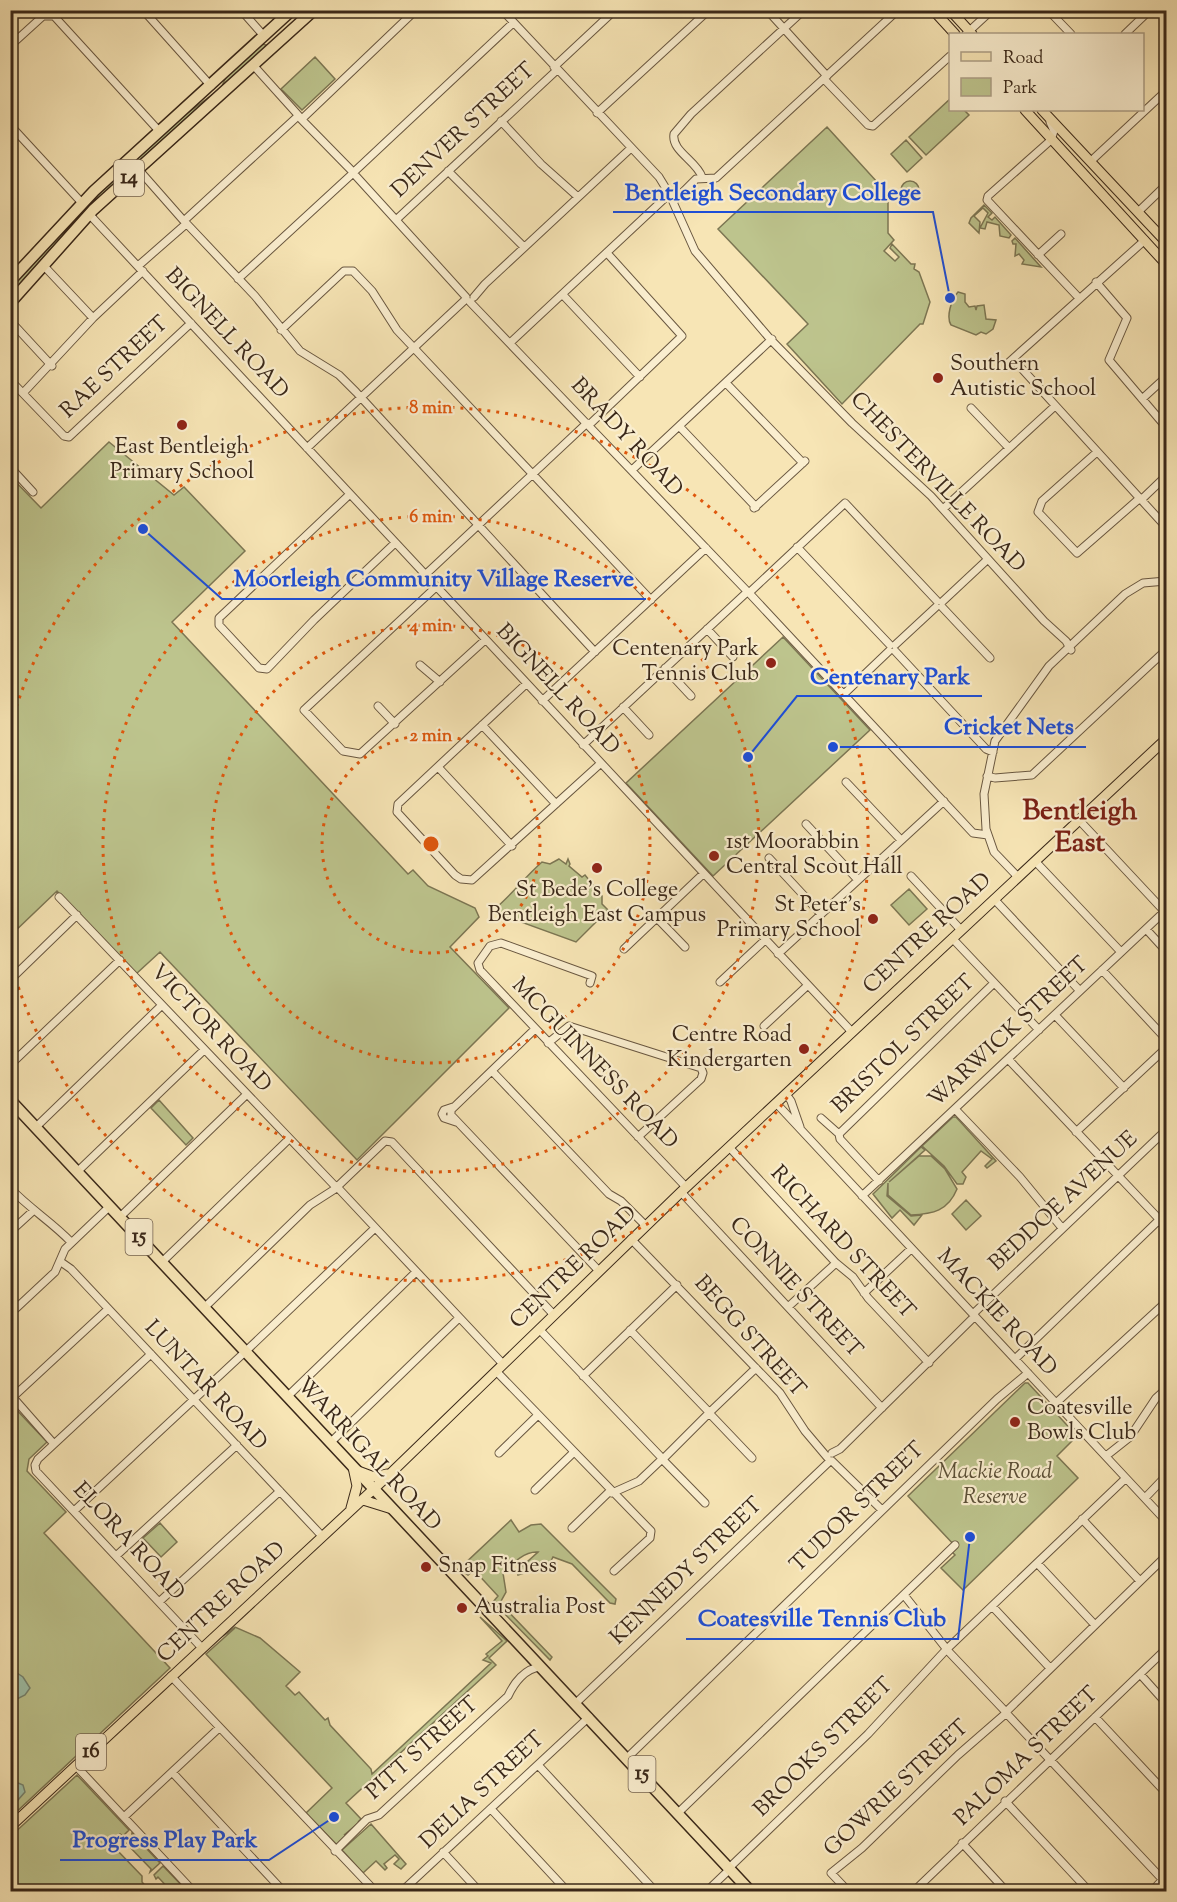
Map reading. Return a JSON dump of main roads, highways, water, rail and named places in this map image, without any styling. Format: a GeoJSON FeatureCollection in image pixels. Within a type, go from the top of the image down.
{"type":"FeatureCollection","features":[{"type":"Feature","properties":{"kind":"highway","name":"14"},"geometry":{"type":"LineString","coordinates":[[10,281],[83,204],[292,10]]}},
{"type":"Feature","properties":{"kind":"highway","name":"14"},"geometry":{"type":"LineString","coordinates":[[10,303],[90,214],[314,10]]}},
{"type":"Feature","properties":{"kind":"highway"},"geometry":{"type":"LineString","coordinates":[[264,36],[274,47]]}},
{"type":"Feature","properties":{"kind":"highway"},"geometry":{"type":"LineString","coordinates":[[211,86],[220,96]]}},
{"type":"Feature","properties":{"kind":"highway","name":"WARRIGAL ROAD"},"geometry":{"type":"LineString","coordinates":[[10,1100],[532,1657],[536,1668],[576,1703],[751,1892]]}},
{"type":"Feature","properties":{"kind":"highway","name":"WARRIGAL ROAD"},"geometry":{"type":"LineString","coordinates":[[10,1109],[33,1126]]}},
{"type":"Feature","properties":{"kind":"main road"},"geometry":{"type":"LineString","coordinates":[[933,10],[954,33]]}},
{"type":"Feature","properties":{"kind":"main road"},"geometry":{"type":"LineString","coordinates":[[950,10],[969,33]]}},
{"type":"Feature","properties":{"kind":"main road"},"geometry":{"type":"LineString","coordinates":[[1026,111],[1167,264]]}},
{"type":"Feature","properties":{"kind":"main road"},"geometry":{"type":"LineString","coordinates":[[1044,111],[1167,242]]}},
{"type":"Feature","properties":{"kind":"main road"},"geometry":{"type":"LineString","coordinates":[[1063,131],[1058,138],[1071,159]]}},
{"type":"Feature","properties":{"kind":"main road","name":"CENTRE ROAD"},"geometry":{"type":"LineString","coordinates":[[10,1827],[363,1500],[684,1189],[1167,739]]}},
{"type":"Feature","properties":{"kind":"main road"},"geometry":{"type":"LineString","coordinates":[[351,1510],[357,1491],[355,1469],[374,1477],[392,1472]]}},
{"type":"Feature","properties":{"kind":"main road"},"geometry":{"type":"LineString","coordinates":[[363,1500],[389,1506],[386,1489],[392,1472]]}},
{"type":"Feature","properties":{"kind":"place","name":"Bentleigh Secondary College"},"geometry":{"type":"Point","coordinates":[950,298]}},
{"type":"Feature","properties":{"kind":"place","name":"Southern Autistic School"},"geometry":{"type":"Point","coordinates":[938,378]}},
{"type":"Feature","properties":{"kind":"place","name":"East Bentleigh Primary School"},"geometry":{"type":"Point","coordinates":[182,425]}},
{"type":"Feature","properties":{"kind":"place","name":"Moorleigh Community Village Reserve"},"geometry":{"type":"Point","coordinates":[143,529]}},
{"type":"Feature","properties":{"kind":"place","name":"Centenary Park Tennis Club"},"geometry":{"type":"Point","coordinates":[771,663]}},
{"type":"Feature","properties":{"kind":"place","name":"Cricket Nets"},"geometry":{"type":"Point","coordinates":[833,747]}},
{"type":"Feature","properties":{"kind":"place","name":"Centenary Park"},"geometry":{"type":"Point","coordinates":[748,757]}},
{"type":"Feature","properties":{"kind":"place","name":"1st Moorabbin Central Scout Hall"},"geometry":{"type":"Point","coordinates":[714,856]}},
{"type":"Feature","properties":{"kind":"place","name":"St Bede's College Bentleigh East Campus"},"geometry":{"type":"Point","coordinates":[597,868]}},
{"type":"Feature","properties":{"kind":"place","name":"St Peter's Primary School"},"geometry":{"type":"Point","coordinates":[873,919]}},
{"type":"Feature","properties":{"kind":"place","name":"Centre Road Kindergarten"},"geometry":{"type":"Point","coordinates":[804,1049]}},
{"type":"Feature","properties":{"kind":"place","name":"Coatesville Bowls Club"},"geometry":{"type":"Point","coordinates":[1015,1422]}},
{"type":"Feature","properties":{"kind":"place","name":"Coatesville Tennis Club"},"geometry":{"type":"Point","coordinates":[970,1537]}},
{"type":"Feature","properties":{"kind":"place","name":"Snap Fitness"},"geometry":{"type":"Point","coordinates":[426,1567]}},
{"type":"Feature","properties":{"kind":"place","name":"Australia Post"},"geometry":{"type":"Point","coordinates":[462,1608]}},
{"type":"Feature","properties":{"kind":"place","name":"Progress Play Park"},"geometry":{"type":"Point","coordinates":[334,1817]}},
{"type":"Feature","properties":{"kind":"district","name":"Bentleigh East"},"geometry":{"type":"Point","coordinates":[1080,828]}},
{"type":"Feature","properties":{"kind":"park label","name":"Mackie Road Reserve"},"geometry":{"type":"Point","coordinates":[995,1486]}}]}
